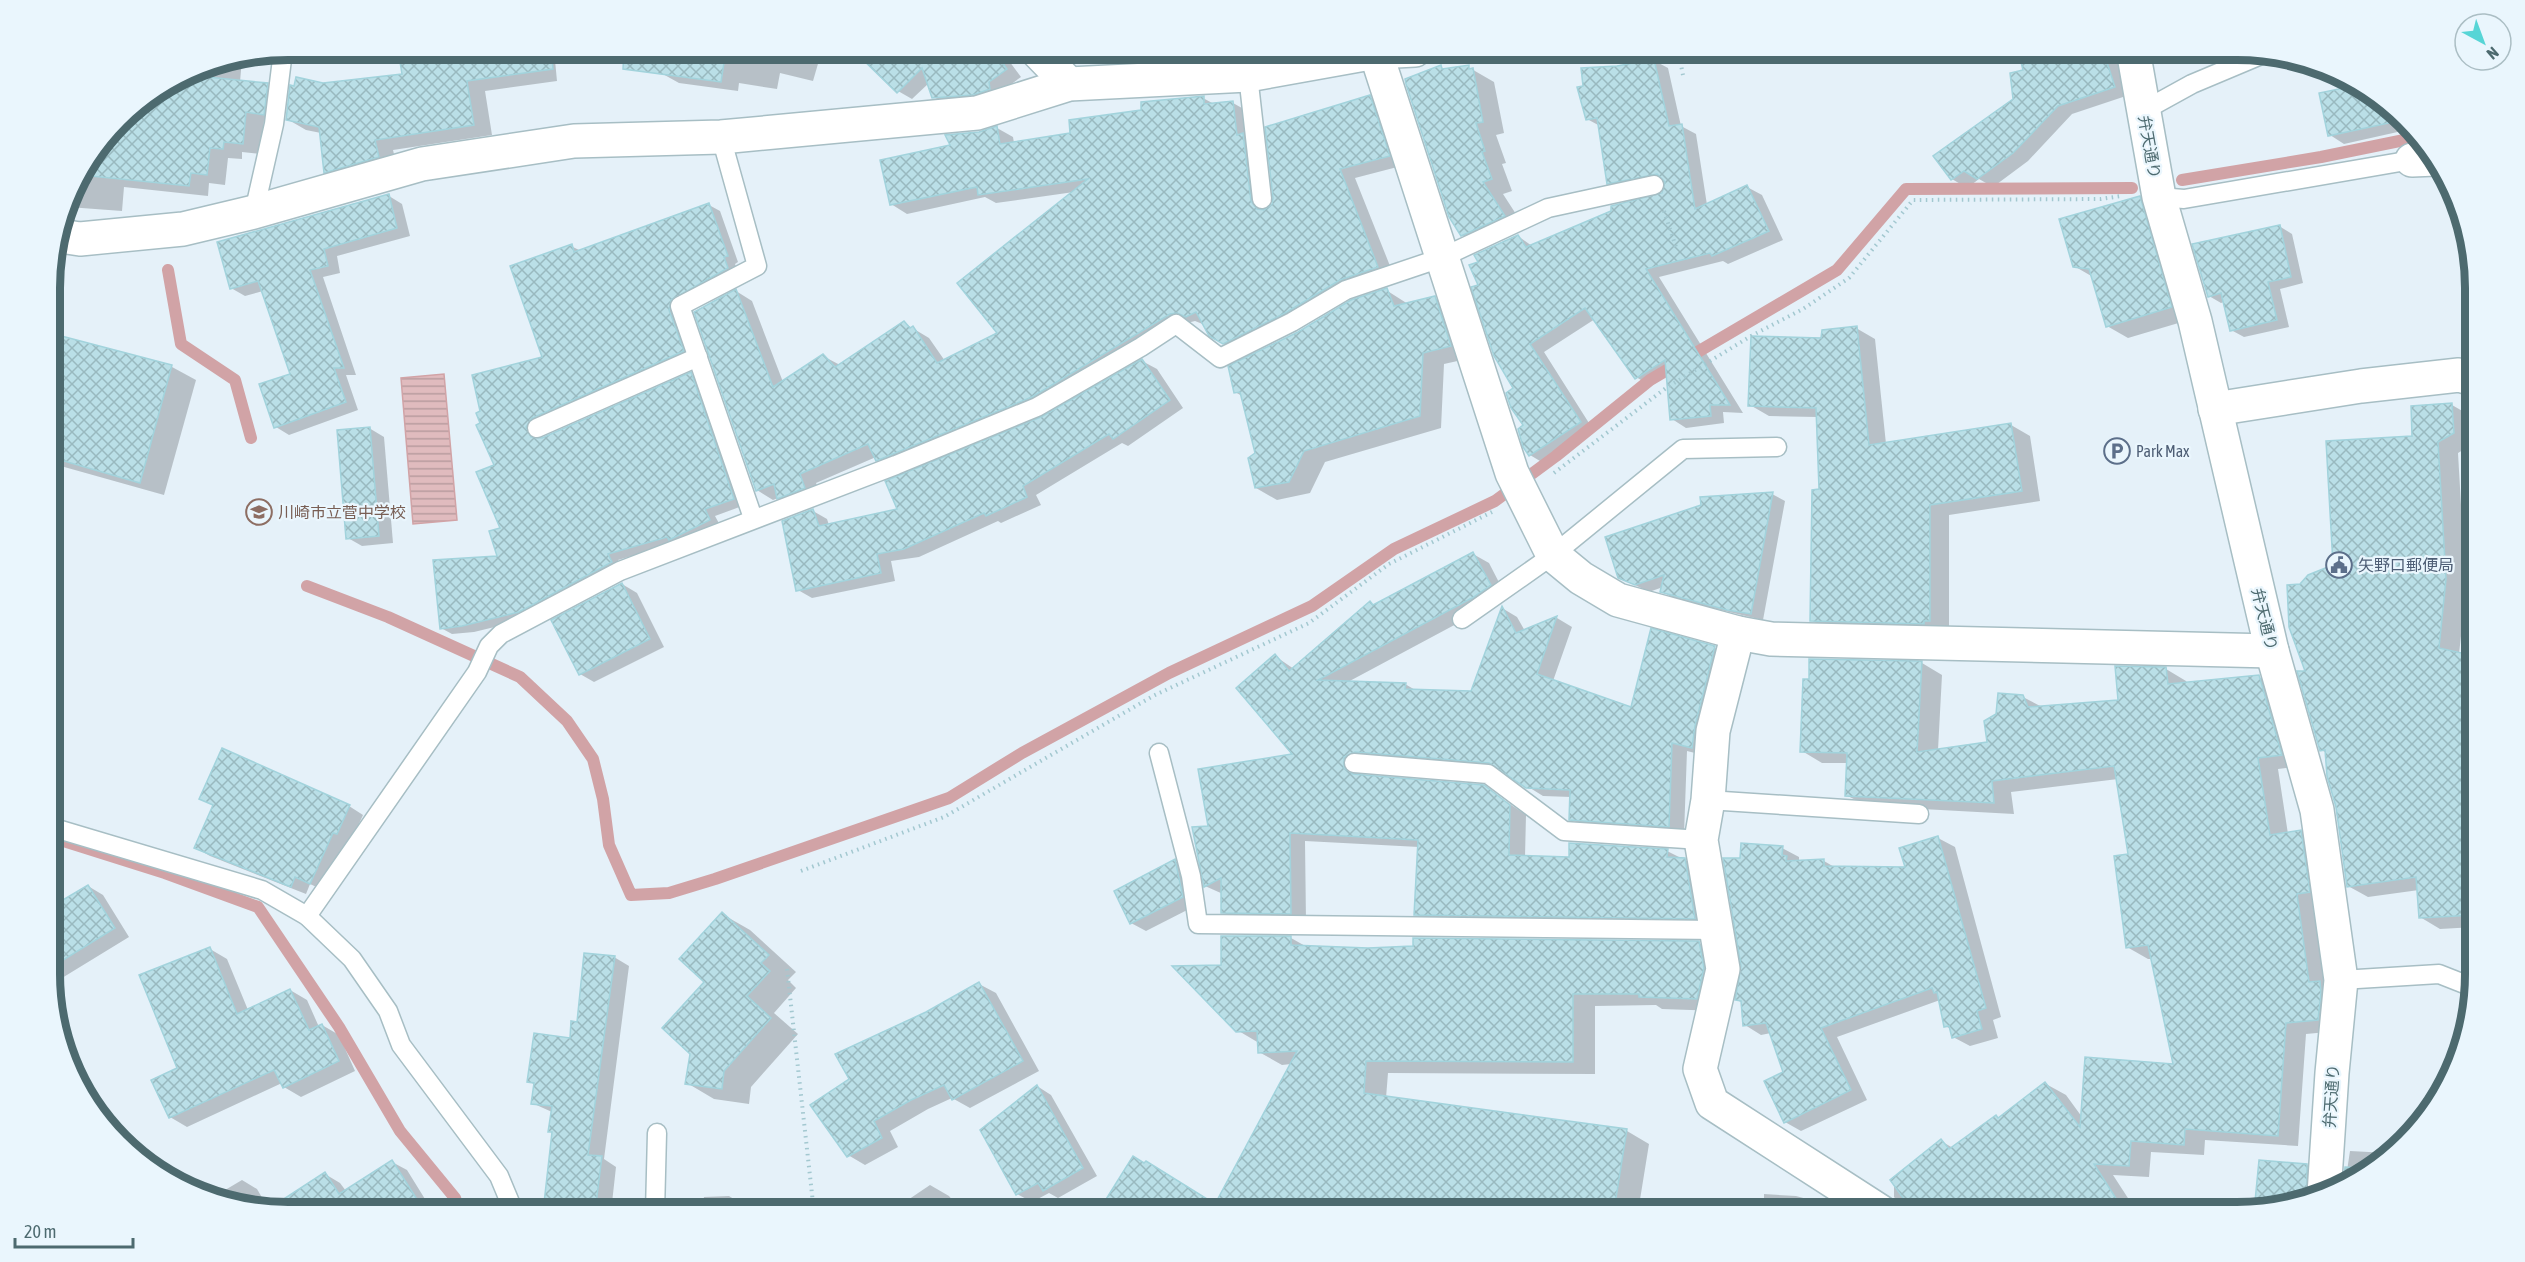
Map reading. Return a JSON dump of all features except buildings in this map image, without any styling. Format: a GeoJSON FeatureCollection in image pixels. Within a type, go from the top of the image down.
{"type":"FeatureCollection","features":[{"type":"Feature","properties":{"kind":"street"},"geometry":{"type":"LineString","coordinates":[[1046,60],[1069,84]]}},
{"type":"Feature","properties":{"kind":"street"},"geometry":{"type":"LineString","coordinates":[[66,237],[80,239],[183,229],[254,212],[422,164],[574,141],[721,137],[977,113],[1069,84],[1248,75],[1328,60]]}},
{"type":"Feature","properties":{"kind":"street"},"geometry":{"type":"LineString","coordinates":[[1379,60],[1441,258],[1517,485],[1553,555],[1581,578],[1618,600],[1738,633],[1771,639],[2272,651]]}},
{"type":"Feature","properties":{"kind":"street","name":"弁天通り"},"geometry":{"type":"LineString","coordinates":[[2135,60],[2159,197],[2195,321],[2272,651],[2317,810],[2341,980],[2325,1185]]}},
{"type":"Feature","properties":{"kind":"street"},"geometry":{"type":"LineString","coordinates":[[2215,409],[2416,380],[2459,375],[2465,377]]}},
{"type":"Feature","properties":{"kind":"street"},"geometry":{"type":"LineString","coordinates":[[1738,633],[1713,731],[1708,800],[1701,840],[1723,969],[1700,1069],[1712,1103],[1865,1202]]}},
{"type":"Feature","properties":{"kind":"lane"},"geometry":{"type":"LineString","coordinates":[[254,212],[274,124],[282,60]]}},
{"type":"Feature","properties":{"kind":"lane"},"geometry":{"type":"LineString","coordinates":[[2143,111],[2192,84],[2249,60]]}},
{"type":"Feature","properties":{"kind":"lane"},"geometry":{"type":"LineString","coordinates":[[1248,75],[1262,199]]}},
{"type":"Feature","properties":{"kind":"lane"},"geometry":{"type":"LineString","coordinates":[[721,137],[757,266],[680,306],[753,518]]}},
{"type":"Feature","properties":{"kind":"lane"},"geometry":{"type":"LineString","coordinates":[[2159,197],[2184,199],[2424,159]]}},
{"type":"Feature","properties":{"kind":"lane"},"geometry":{"type":"LineString","coordinates":[[307,916],[477,672],[489,646],[501,634],[620,571],[896,465],[1037,407],[1141,347],[1176,324],[1220,358],[1292,322],[1346,290],[1441,258],[1548,208],[1654,185]]}},
{"type":"Feature","properties":{"kind":"lane"},"geometry":{"type":"LineString","coordinates":[[537,428],[698,357]]}},
{"type":"Feature","properties":{"kind":"lane"},"geometry":{"type":"LineString","coordinates":[[1461,619],[1553,555],[1683,449],[1777,447]]}},
{"type":"Feature","properties":{"kind":"lane"},"geometry":{"type":"LineString","coordinates":[[1159,753],[1191,876],[1198,924],[1716,930]]}},
{"type":"Feature","properties":{"kind":"lane"},"geometry":{"type":"LineString","coordinates":[[1354,763],[1488,774],[1564,831],[1701,840]]}},
{"type":"Feature","properties":{"kind":"lane"},"geometry":{"type":"LineString","coordinates":[[1708,800],[1919,814]]}},
{"type":"Feature","properties":{"kind":"lane"},"geometry":{"type":"LineString","coordinates":[[60,830],[262,890],[307,916],[352,959],[388,1011],[401,1045],[499,1176],[510,1202]]}},
{"type":"Feature","properties":{"kind":"lane"},"geometry":{"type":"LineString","coordinates":[[2341,980],[2439,974],[2465,984]]}},
{"type":"Feature","properties":{"kind":"lane"},"geometry":{"type":"LineString","coordinates":[[655,1202],[657,1133]]}},
{"type":"Feature","properties":{"kind":"path"},"geometry":{"type":"LineString","coordinates":[[1680,60],[1683,75]]}},
{"type":"Feature","properties":{"kind":"path"},"geometry":{"type":"LineString","coordinates":[[1654,185],[1677,250]]}},
{"type":"Feature","properties":{"kind":"path"},"geometry":{"type":"LineString","coordinates":[[801,870],[944,818],[1154,696],[1309,622],[1389,564],[1517,485],[1666,388],[1743,341],[1803,309],[1849,278],[1913,200],[2101,199],[2153,192],[2159,197]]}},
{"type":"Feature","properties":{"kind":"path"},"geometry":{"type":"LineString","coordinates":[[787,969],[813,1202]]}},
{"type":"Feature","properties":{"kind":"shaded area"},"geometry":{"type":"Polygon","coordinates":[[[444,374],[457,520],[413,524],[401,378],[444,374]]]}},
{"type":"Feature","properties":{"kind":"waterway"},"geometry":{"type":"LineString","coordinates":[[2182,180],[2321,157],[2409,139]]}},
{"type":"Feature","properties":{"kind":"waterway"},"geometry":{"type":"LineString","coordinates":[[307,586],[388,617],[520,677],[567,721],[593,759],[603,799],[609,845],[631,895],[669,893],[949,798],[1022,753],[1169,673],[1312,606],[1394,549],[1495,501],[1556,456],[1650,380],[1837,270],[1906,189],[2132,188]]}},
{"type":"Feature","properties":{"kind":"waterway"},"geometry":{"type":"LineString","coordinates":[[168,270],[181,344],[235,380],[251,438]]}},
{"type":"Feature","properties":{"kind":"waterway"},"geometry":{"type":"LineString","coordinates":[[60,840],[165,873],[258,907],[339,1027],[400,1131],[456,1202]]}},
{"type":"Feature","properties":{"kind":"place","name":"Park Max"},"geometry":{"type":"Point","coordinates":[2117,451]}},
{"type":"Feature","properties":{"kind":"place","name":"川崎市立菅中学校"},"geometry":{"type":"Point","coordinates":[259,512]}},
{"type":"Feature","properties":{"kind":"place","name":"矢野口郵便局"},"geometry":{"type":"Point","coordinates":[2339,565]}}]}
